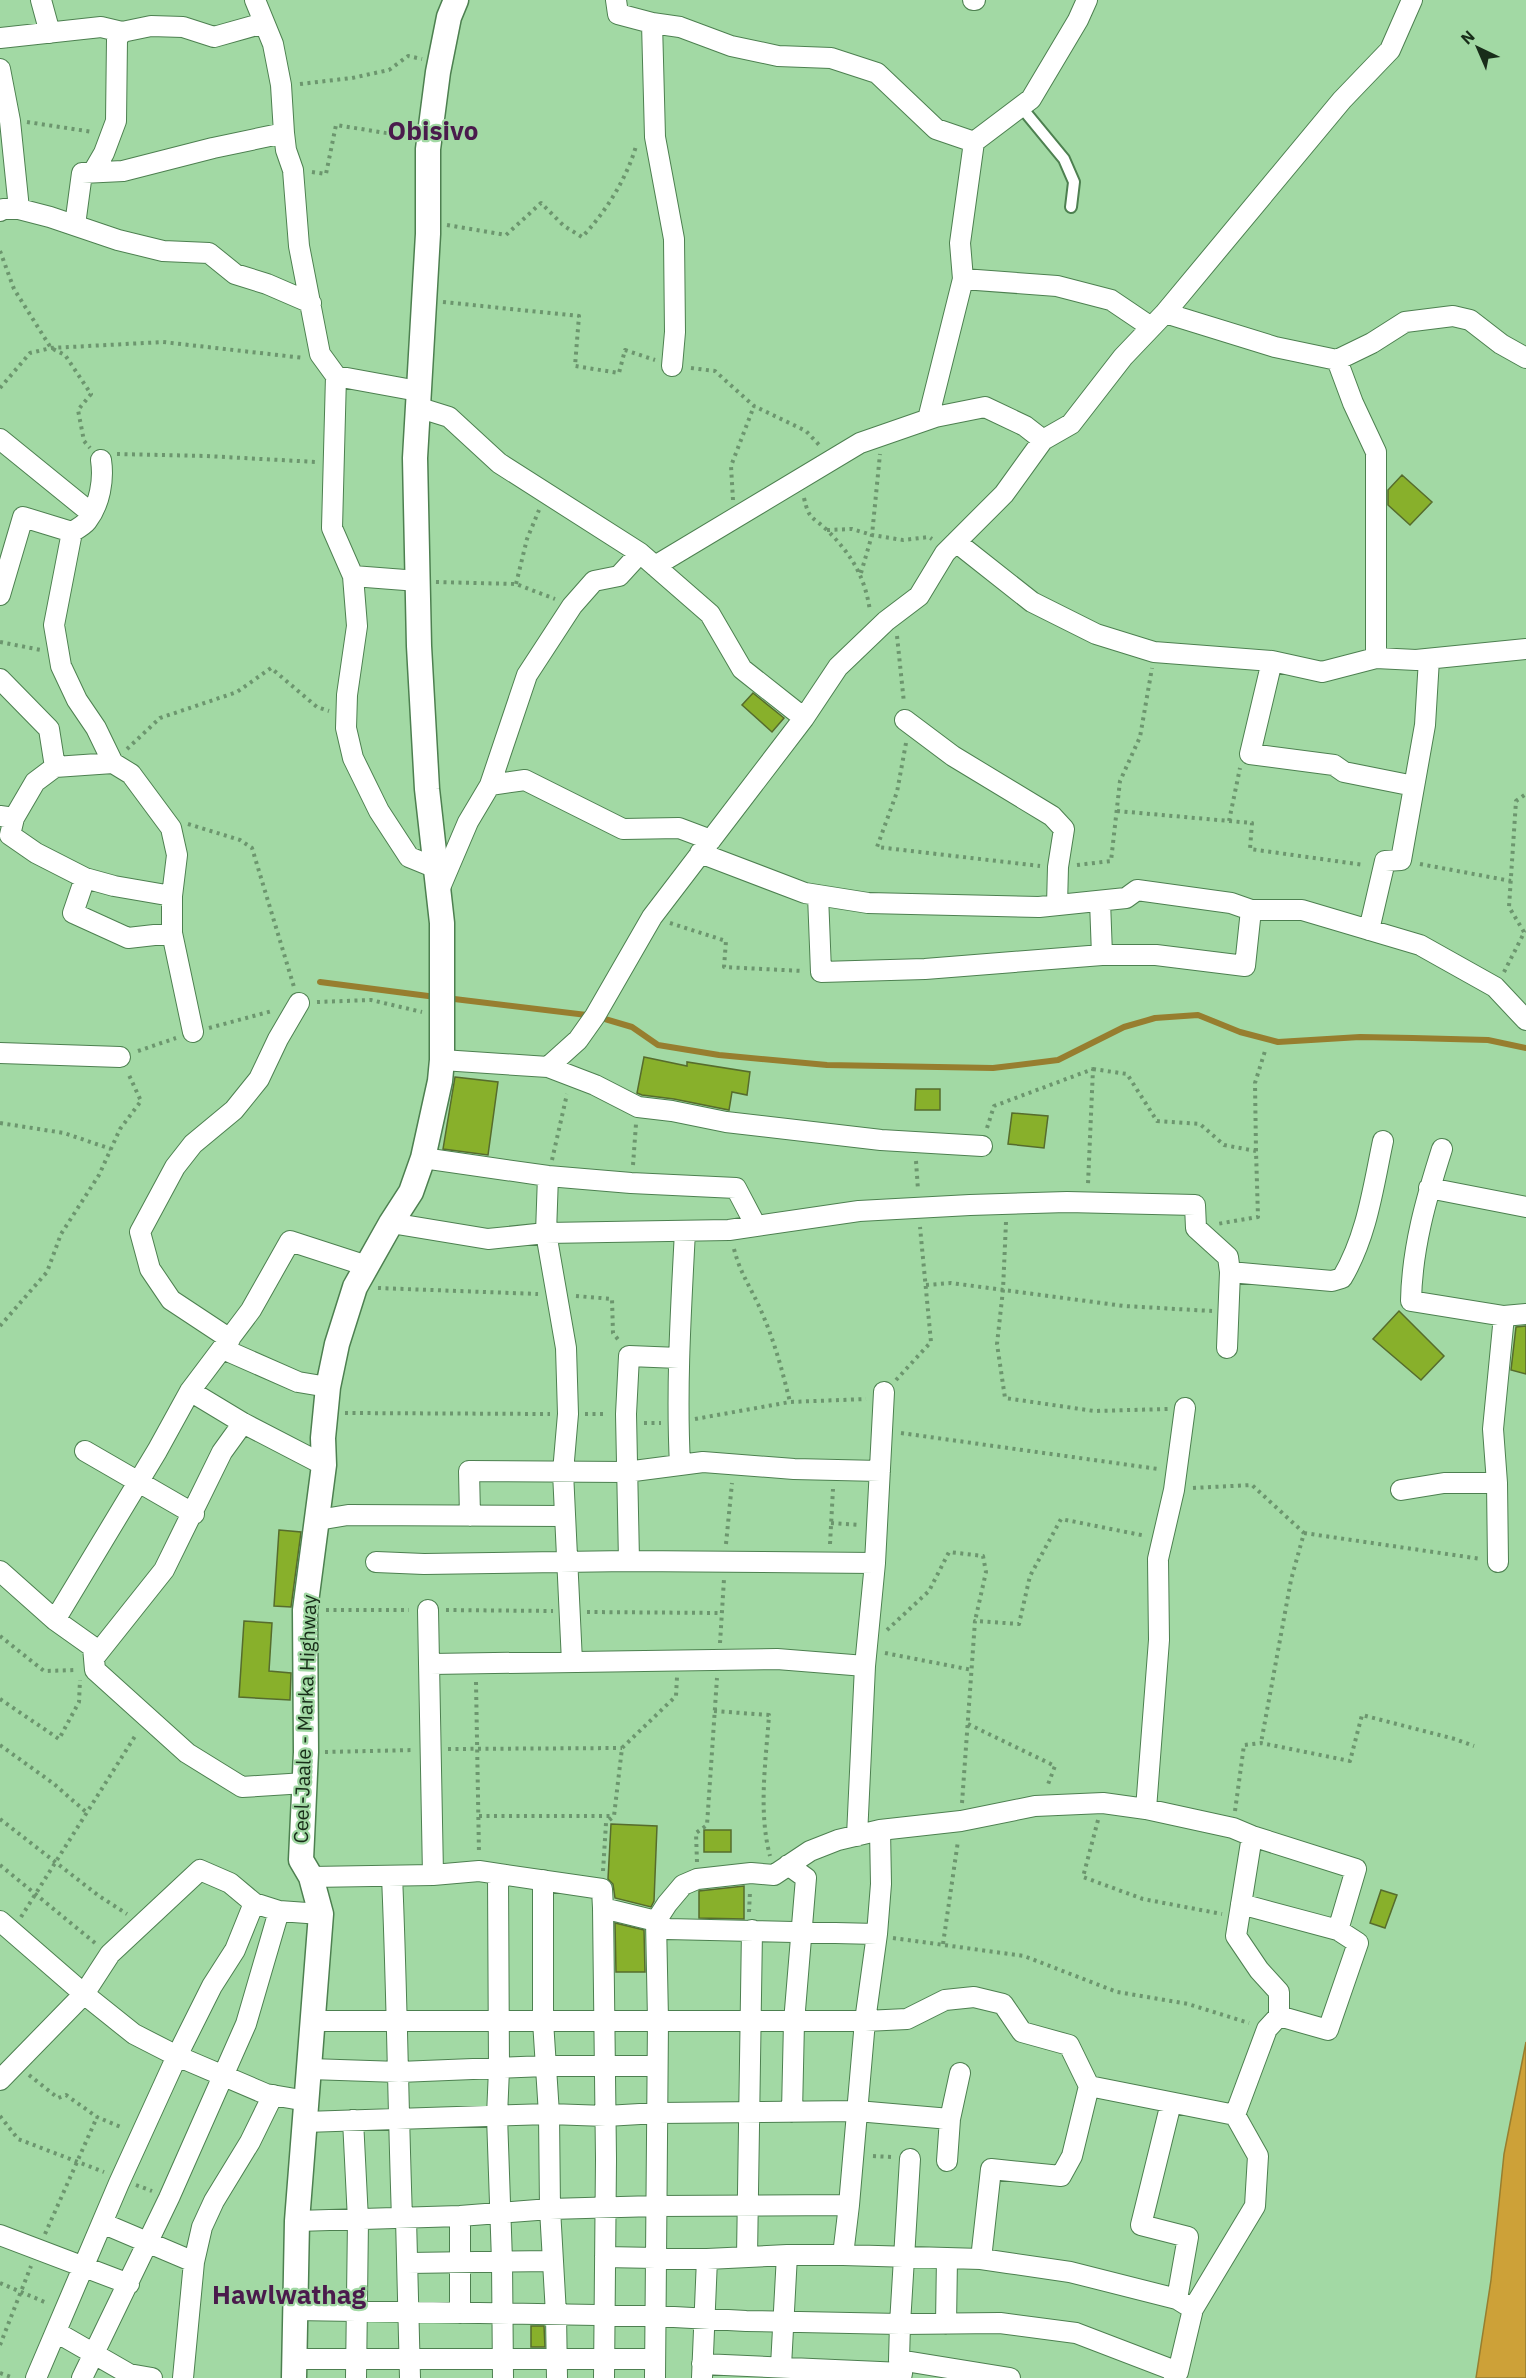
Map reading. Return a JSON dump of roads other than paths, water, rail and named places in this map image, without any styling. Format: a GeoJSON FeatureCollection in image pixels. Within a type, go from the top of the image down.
{"type":"FeatureCollection","features":[{"type":"Feature","properties":{"kind":"street"},"geometry":{"type":"LineString","coordinates":[[41,0],[50,33]]}},
{"type":"Feature","properties":{"kind":"street"},"geometry":{"type":"LineString","coordinates":[[255,0],[273,44],[281,85],[284,133],[292,170],[299,246],[320,354],[331,368],[418,399],[449,417],[499,463],[647,559],[710,614],[742,669],[804,718]]}},
{"type":"Feature","properties":{"kind":"street","name":"Ceel-Jaale - Marka Highway"},"geometry":{"type":"LineString","coordinates":[[294,2369],[297,2221],[321,1914],[311,1877],[301,1860],[306,1752],[306,1610],[324,1465],[323,1438],[328,1387],[337,1344],[354,1287],[411,1192],[423,1158],[440,1081],[442,1060],[442,922],[427,789],[415,458],[428,222],[429,140],[440,62],[449,17],[456,0]]}},
{"type":"Feature","properties":{"kind":"street"},"geometry":{"type":"LineString","coordinates":[[616,0],[618,14],[652,23],[680,27],[731,46],[778,56],[831,58],[877,74],[936,129],[974,142]]}},
{"type":"Feature","properties":{"kind":"street"},"geometry":{"type":"LineString","coordinates":[[928,419],[963,279],[960,243],[974,142],[1022,108],[1036,90],[1078,20],[1087,0]]}},
{"type":"Feature","properties":{"kind":"street"},"geometry":{"type":"LineString","coordinates":[[548,1067],[578,1040],[595,1016],[652,917],[804,718],[838,667],[919,596],[950,548],[1004,494],[1043,440],[1071,424],[1123,357],[1165,313],[1342,100],[1390,50],[1412,0]]}},
{"type":"Feature","properties":{"kind":"street"},"geometry":{"type":"LineString","coordinates":[[0,38],[101,27],[122,32],[151,26],[183,27],[214,37],[264,23]]}},
{"type":"Feature","properties":{"kind":"street"},"geometry":{"type":"LineString","coordinates":[[652,23],[655,137],[674,239],[675,332],[672,366]]}},
{"type":"Feature","properties":{"kind":"street"},"geometry":{"type":"LineString","coordinates":[[93,172],[116,121],[117,39],[122,32]]}},
{"type":"Feature","properties":{"kind":"street"},"geometry":{"type":"LineString","coordinates":[[0,69],[10,121],[9,210],[75,225],[118,240],[163,251],[208,253],[236,274],[267,284],[311,303]]}},
{"type":"Feature","properties":{"kind":"street"},"geometry":{"type":"LineString","coordinates":[[75,225],[82,173],[123,171],[284,133]]}},
{"type":"Feature","properties":{"kind":"street"},"geometry":{"type":"LineString","coordinates":[[963,279],[1057,286],[1111,300],[1151,327]]}},
{"type":"Feature","properties":{"kind":"street"},"geometry":{"type":"LineString","coordinates":[[1165,313],[1275,347],[1337,360],[1372,343],[1405,322],[1453,316],[1470,320],[1501,344],[1526,358]]}},
{"type":"Feature","properties":{"kind":"street"},"geometry":{"type":"LineString","coordinates":[[1337,360],[1353,403],[1376,452],[1376,658]]}},
{"type":"Feature","properties":{"kind":"street"},"geometry":{"type":"LineString","coordinates":[[331,368],[334,463],[332,528],[353,576],[357,626],[347,695],[346,728],[353,758],[379,811],[409,857],[436,868]]}},
{"type":"Feature","properties":{"kind":"street"},"geometry":{"type":"LineString","coordinates":[[438,891],[468,822],[490,785],[527,675],[572,606],[594,580],[619,576],[647,559],[734,519],[860,443],[928,419],[985,407],[1025,426],[1043,440]]}},
{"type":"Feature","properties":{"kind":"street"},"geometry":{"type":"LineString","coordinates":[[0,439],[91,513]]}},
{"type":"Feature","properties":{"kind":"street"},"geometry":{"type":"LineString","coordinates":[[100,460],[103,475],[98,499],[87,521],[72,532],[54,625],[61,666],[77,700],[96,728],[113,763],[131,774],[171,828],[177,855],[172,896],[172,933],[193,1032]]}},
{"type":"Feature","properties":{"kind":"street"},"geometry":{"type":"LineString","coordinates":[[0,595],[23,517],[72,532]]}},
{"type":"Feature","properties":{"kind":"street"},"geometry":{"type":"LineString","coordinates":[[950,548],[1032,602],[1096,634],[1154,652],[1272,661],[1322,672],[1376,658],[1429,658],[1526,650]]}},
{"type":"Feature","properties":{"kind":"street"},"geometry":{"type":"LineString","coordinates":[[353,576],[418,582]]}},
{"type":"Feature","properties":{"kind":"street"},"geometry":{"type":"LineString","coordinates":[[1369,930],[1385,861],[1401,860],[1425,725],[1429,658]]}},
{"type":"Feature","properties":{"kind":"street"},"geometry":{"type":"LineString","coordinates":[[1272,661],[1250,754],[1334,765],[1344,772],[1414,786]]}},
{"type":"Feature","properties":{"kind":"street"},"geometry":{"type":"LineString","coordinates":[[0,679],[49,729],[55,767]]}},
{"type":"Feature","properties":{"kind":"street"},"geometry":{"type":"LineString","coordinates":[[905,720],[953,756],[1052,816],[1064,829],[1058,867],[1057,905]]}},
{"type":"Feature","properties":{"kind":"street"},"geometry":{"type":"LineString","coordinates":[[113,763],[55,767],[35,782],[7,817],[10,835],[36,853],[85,878],[114,886],[172,896]]}},
{"type":"Feature","properties":{"kind":"street"},"geometry":{"type":"LineString","coordinates":[[490,785],[525,780],[623,829],[680,828],[705,847],[805,893],[868,903],[1039,906],[1126,898],[1137,890],[1231,903],[1251,910],[1302,910],[1420,945],[1495,987],[1526,1020]]}},
{"type":"Feature","properties":{"kind":"street"},"geometry":{"type":"LineString","coordinates":[[85,878],[73,913],[128,938],[172,933]]}},
{"type":"Feature","properties":{"kind":"street"},"geometry":{"type":"LineString","coordinates":[[818,895],[821,972],[925,969],[1102,955],[1156,955],[1245,966],[1251,910]]}},
{"type":"Feature","properties":{"kind":"street"},"geometry":{"type":"LineString","coordinates":[[1100,901],[1102,955]]}},
{"type":"Feature","properties":{"kind":"street"},"geometry":{"type":"LineString","coordinates":[[299,1003],[260,1079],[234,1110],[193,1144],[181,1159],[141,1232],[150,1269],[171,1300],[227,1344],[298,1382],[328,1387]]}},
{"type":"Feature","properties":{"kind":"street"},"geometry":{"type":"LineString","coordinates":[[0,1053],[120,1057]]}},
{"type":"Feature","properties":{"kind":"street"},"geometry":{"type":"LineString","coordinates":[[442,1060],[548,1067],[595,1084],[638,1107],[726,1122],[881,1140],[982,1146]]}},
{"type":"Feature","properties":{"kind":"street"},"geometry":{"type":"LineString","coordinates":[[1230,1272],[1332,1281],[1342,1278],[1353,1261],[1366,1226],[1383,1141]]}},
{"type":"Feature","properties":{"kind":"street"},"geometry":{"type":"LineString","coordinates":[[1442,1149],[1429,1188],[1419,1231],[1412,1271],[1411,1301],[1504,1316],[1526,1314]]}},
{"type":"Feature","properties":{"kind":"street"},"geometry":{"type":"LineString","coordinates":[[423,1158],[548,1176],[631,1184],[736,1188],[756,1226]]}},
{"type":"Feature","properties":{"kind":"street"},"geometry":{"type":"LineString","coordinates":[[548,1176],[546,1233],[566,1348],[568,1414],[563,1472],[572,1662]]}},
{"type":"Feature","properties":{"kind":"street"},"geometry":{"type":"LineString","coordinates":[[1429,1188],[1526,1207]]}},
{"type":"Feature","properties":{"kind":"street"},"geometry":{"type":"LineString","coordinates":[[391,1223],[488,1239],[546,1233],[729,1230],[859,1211],[919,1208],[1007,1204],[1195,1204],[1196,1228],[1228,1257],[1230,1272],[1227,1348]]}},
{"type":"Feature","properties":{"kind":"street"},"geometry":{"type":"LineString","coordinates":[[680,1465],[679,1358],[685,1231]]}},
{"type":"Feature","properties":{"kind":"street"},"geometry":{"type":"LineString","coordinates":[[55,1620],[157,1451],[190,1391],[251,1310],[290,1241],[367,1266]]}},
{"type":"Feature","properties":{"kind":"street"},"geometry":{"type":"LineString","coordinates":[[1498,1562],[1494,1420],[1504,1316]]}},
{"type":"Feature","properties":{"kind":"street"},"geometry":{"type":"LineString","coordinates":[[629,1561],[626,1419],[629,1356],[679,1358]]}},
{"type":"Feature","properties":{"kind":"street"},"geometry":{"type":"LineString","coordinates":[[190,1391],[243,1423],[324,1465]]}},
{"type":"Feature","properties":{"kind":"street"},"geometry":{"type":"LineString","coordinates":[[857,1836],[866,1657],[875,1563],[884,1395]]}},
{"type":"Feature","properties":{"kind":"street"},"geometry":{"type":"LineString","coordinates":[[1146,1809],[1159,1640],[1158,1558],[1175,1481],[1185,1408]]}},
{"type":"Feature","properties":{"kind":"street"},"geometry":{"type":"LineString","coordinates":[[94,1658],[164,1570],[194,1514],[222,1452],[243,1423]]}},
{"type":"Feature","properties":{"kind":"street"},"geometry":{"type":"LineString","coordinates":[[85,1450],[194,1514]]}},
{"type":"Feature","properties":{"kind":"street"},"geometry":{"type":"LineString","coordinates":[[470,1516],[469,1471],[626,1472],[703,1462],[834,1471],[880,1471]]}},
{"type":"Feature","properties":{"kind":"street"},"geometry":{"type":"LineString","coordinates":[[1401,1490],[1444,1484],[1497,1483]]}},
{"type":"Feature","properties":{"kind":"street"},"geometry":{"type":"LineString","coordinates":[[318,1520],[348,1515],[566,1516]]}},
{"type":"Feature","properties":{"kind":"street"},"geometry":{"type":"LineString","coordinates":[[376,1562],[424,1564],[629,1561],[875,1563]]}},
{"type":"Feature","properties":{"kind":"street"},"geometry":{"type":"LineString","coordinates":[[0,1570],[55,1620],[93,1647],[95,1670],[187,1753],[242,1787],[305,1783]]}},
{"type":"Feature","properties":{"kind":"street"},"geometry":{"type":"LineString","coordinates":[[428,1610],[431,1664],[430,1750],[433,1875]]}},
{"type":"Feature","properties":{"kind":"street"},"geometry":{"type":"LineString","coordinates":[[431,1664],[677,1662],[866,1657]]}},
{"type":"Feature","properties":{"kind":"street"},"geometry":{"type":"LineString","coordinates":[[782,1870],[810,1851],[838,1840],[880,1830],[961,1821],[1039,1806],[1103,1803],[1146,1809],[1233,1828],[1356,1869],[1338,1930]]}},
{"type":"Feature","properties":{"kind":"street"},"geometry":{"type":"LineString","coordinates":[[843,2255],[865,2021],[877,1934],[881,1884],[880,1830]]}},
{"type":"Feature","properties":{"kind":"street"},"geometry":{"type":"LineString","coordinates":[[1234,2115],[1273,2022],[1279,1992],[1259,1970],[1236,1936],[1252,1836]]}},
{"type":"Feature","properties":{"kind":"street"},"geometry":{"type":"LineString","coordinates":[[0,2080],[84,1994],[110,1954],[200,1870],[230,1883],[254,1903],[279,1911],[321,1914]]}},
{"type":"Feature","properties":{"kind":"street"},"geometry":{"type":"LineString","coordinates":[[294,2369],[655,2369],[658,2020],[656,1920],[683,1885],[697,1879],[782,1870],[806,1878],[794,2022],[792,2112]]}},
{"type":"Feature","properties":{"kind":"street"},"geometry":{"type":"LineString","coordinates":[[488,1872],[498,2021],[497,2116],[503,2369]]}},
{"type":"Feature","properties":{"kind":"street"},"geometry":{"type":"LineString","coordinates":[[311,1877],[488,1872],[543,1880],[602,1898],[656,1920],[667,1929],[877,1934]]}},
{"type":"Feature","properties":{"kind":"street"},"geometry":{"type":"LineString","coordinates":[[392,1876],[399,2019],[399,2118],[408,2263],[410,2369]]}},
{"type":"Feature","properties":{"kind":"street"},"geometry":{"type":"LineString","coordinates":[[543,1880],[543,2021],[549,2114],[556,2368]]}},
{"type":"Feature","properties":{"kind":"street"},"geometry":{"type":"LineString","coordinates":[[602,1898],[606,2116],[604,2368]]}},
{"type":"Feature","properties":{"kind":"street"},"geometry":{"type":"LineString","coordinates":[[36,2378],[140,2136],[212,1986],[235,1950],[254,1903]]}},
{"type":"Feature","properties":{"kind":"street"},"geometry":{"type":"LineString","coordinates":[[1239,1910],[1338,1930],[1358,1943],[1328,2030],[1273,2022]]}},
{"type":"Feature","properties":{"kind":"street"},"geometry":{"type":"LineString","coordinates":[[82,2378],[169,2198],[246,2024],[279,1911]]}},
{"type":"Feature","properties":{"kind":"street"},"geometry":{"type":"LineString","coordinates":[[5,1925],[134,2034],[177,2056],[306,2111],[353,2120],[549,2114],[606,2116],[657,2113],[857,2111],[951,2119]]}},
{"type":"Feature","properties":{"kind":"street"},"geometry":{"type":"LineString","coordinates":[[747,2257],[747,2112],[752,2021],[750,1931]]}},
{"type":"Feature","properties":{"kind":"street"},"geometry":{"type":"LineString","coordinates":[[313,2021],[399,2019],[604,2022],[865,2021],[907,2019],[945,2000],[974,1997],[1003,2004],[1022,2032],[1069,2045],[1089,2086],[1072,2156],[1060,2175],[991,2169],[981,2259]]}},
{"type":"Feature","properties":{"kind":"street"},"geometry":{"type":"LineString","coordinates":[[310,2069],[399,2072],[546,2066],[657,2066]]}},
{"type":"Feature","properties":{"kind":"street"},"geometry":{"type":"LineString","coordinates":[[947,2161],[951,2119],[960,2073]]}},
{"type":"Feature","properties":{"kind":"street"},"geometry":{"type":"LineString","coordinates":[[1089,2086],[1234,2115],[1258,2156],[1255,2206],[1185,2304]]}},
{"type":"Feature","properties":{"kind":"street"},"geometry":{"type":"LineString","coordinates":[[183,2378],[194,2262],[202,2227],[250,2142],[273,2095]]}},
{"type":"Feature","properties":{"kind":"street"},"geometry":{"type":"LineString","coordinates":[[296,2310],[656,2316],[785,2322],[1000,2323],[1077,2333],[1176,2375],[1185,2304],[1188,2237],[1141,2225],[1171,2103]]}},
{"type":"Feature","properties":{"kind":"street"},"geometry":{"type":"LineString","coordinates":[[353,2120],[358,2220],[356,2369]]}},
{"type":"Feature","properties":{"kind":"street"},"geometry":{"type":"LineString","coordinates":[[900,2370],[903,2257],[910,2159]]}},
{"type":"Feature","properties":{"kind":"street"},"geometry":{"type":"LineString","coordinates":[[297,2221],[460,2216],[550,2209],[849,2205]]}},
{"type":"Feature","properties":{"kind":"street"},"geometry":{"type":"LineString","coordinates":[[460,2216],[460,2313]]}},
{"type":"Feature","properties":{"kind":"street"},"geometry":{"type":"LineString","coordinates":[[102,2223],[194,2262]]}},
{"type":"Feature","properties":{"kind":"street"},"geometry":{"type":"LineString","coordinates":[[0,2235],[129,2284]]}},
{"type":"Feature","properties":{"kind":"street"},"geometry":{"type":"LineString","coordinates":[[781,2366],[787,2255]]}},
{"type":"Feature","properties":{"kind":"street"},"geometry":{"type":"LineString","coordinates":[[605,2257],[707,2259],[843,2255],[981,2259],[1070,2272],[1185,2304]]}},
{"type":"Feature","properties":{"kind":"street"},"geometry":{"type":"LineString","coordinates":[[946,2324],[947,2258]]}},
{"type":"Feature","properties":{"kind":"street"},"geometry":{"type":"LineString","coordinates":[[707,2259],[702,2371],[781,2366],[900,2370],[1010,2378]]}},
{"type":"Feature","properties":{"kind":"street"},"geometry":{"type":"LineString","coordinates":[[408,2263],[553,2261]]}},
{"type":"Feature","properties":{"kind":"street"},"geometry":{"type":"LineString","coordinates":[[56,2332],[128,2376],[152,2378]]}},
{"type":"Feature","properties":{"kind":"lane"},"geometry":{"type":"LineString","coordinates":[[1022,108],[1064,159],[1074,182],[1071,207]]}},
{"type":"Feature","properties":{"kind":"waterway"},"geometry":{"type":"LineString","coordinates":[[320,982],[436,997]]}},
{"type":"Feature","properties":{"kind":"waterway"},"geometry":{"type":"LineString","coordinates":[[446,998],[595,1016],[632,1027],[658,1045],[719,1055],[827,1065],[993,1068],[1058,1060],[1124,1027],[1155,1018],[1198,1015],[1240,1032],[1278,1042],[1360,1037],[1413,1038],[1488,1040],[1526,1048]]}},
{"type":"Feature","properties":{"kind":"district","name":"Obisivo"},"geometry":{"type":"Point","coordinates":[433,131]}},
{"type":"Feature","properties":{"kind":"district","name":"Hawlwathag"},"geometry":{"type":"Point","coordinates":[289,2295]}}]}
